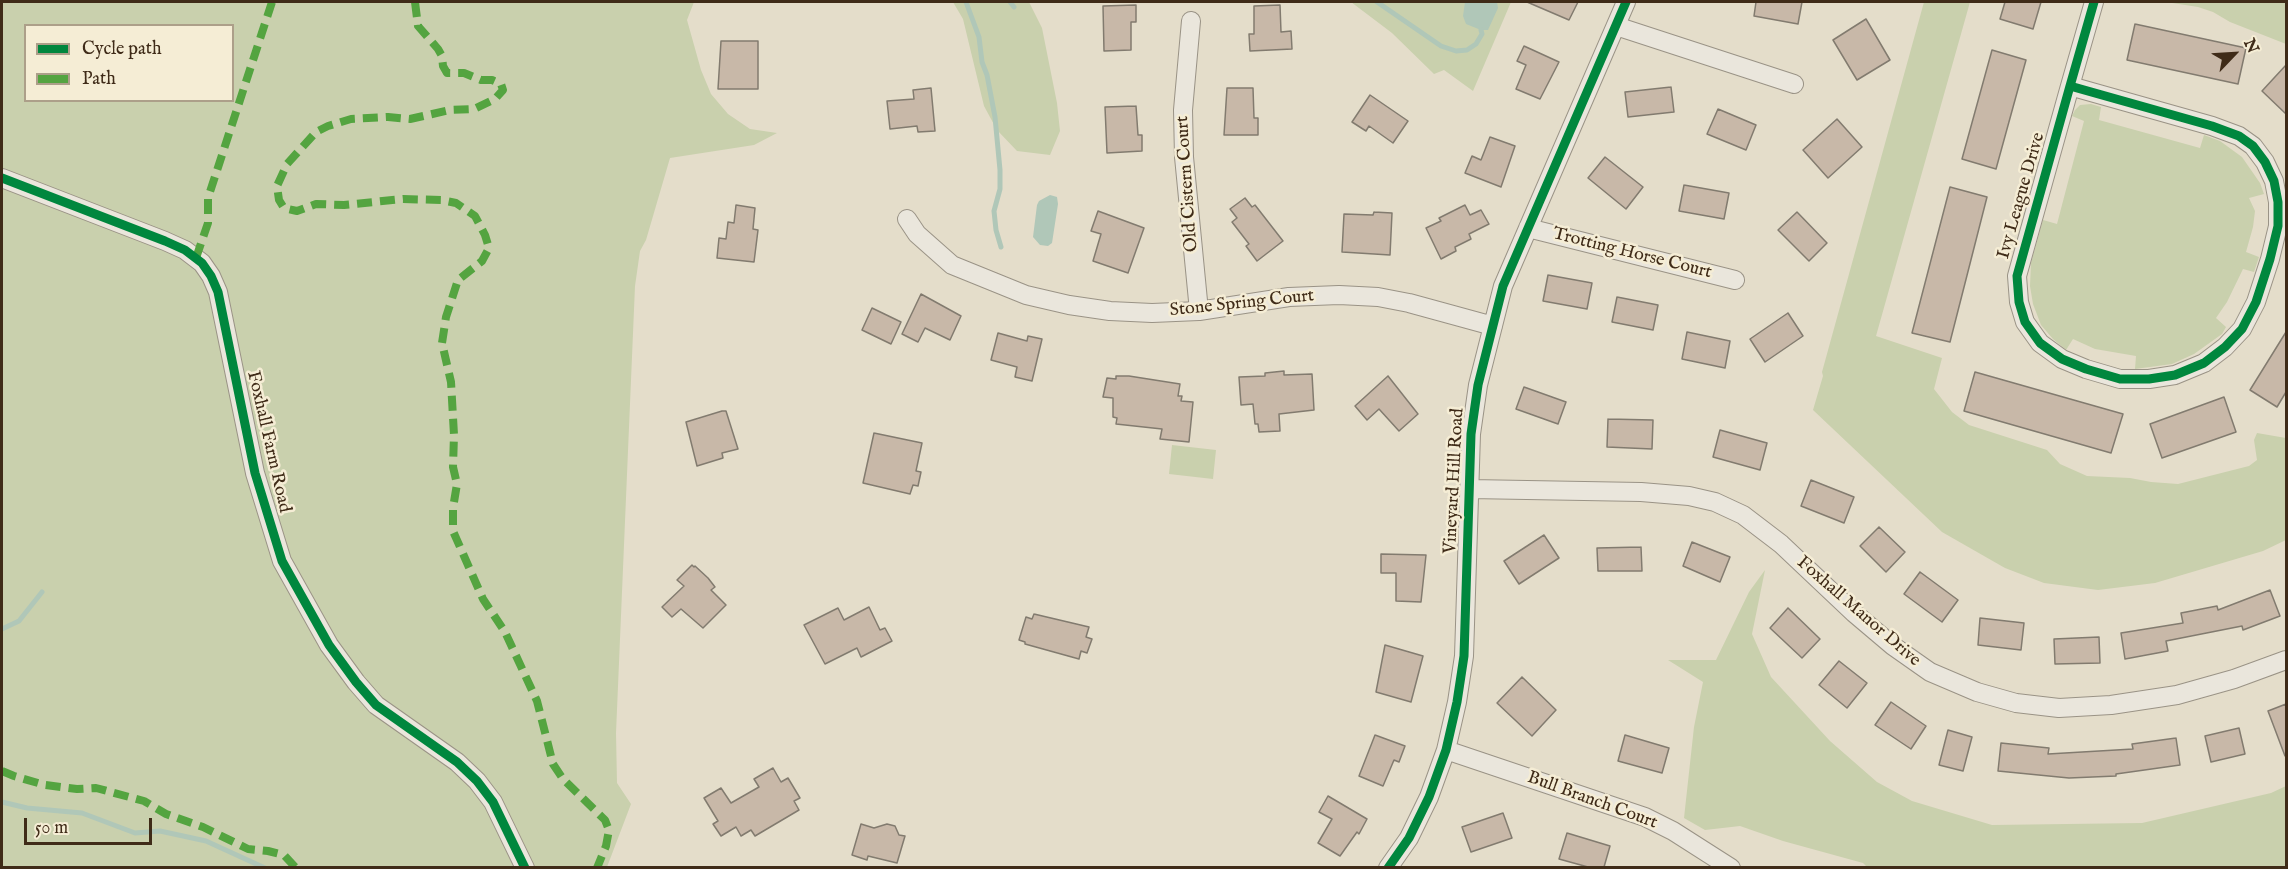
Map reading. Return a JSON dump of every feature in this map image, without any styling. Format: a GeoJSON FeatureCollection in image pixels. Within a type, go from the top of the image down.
{"type":"FeatureCollection","features":[{"type":"Feature","properties":{"kind":"street","name":"Vineyard Hill Road"},"geometry":{"type":"LineString","coordinates":[[1388,867],[1408,838],[1424,807],[1446,750],[1457,702],[1464,656],[1471,434],[1478,385],[1503,286],[1626,2]]}},
{"type":"Feature","properties":{"kind":"street","name":"Ivy League Drive"},"geometry":{"type":"LineString","coordinates":[[2070,87],[2239,135],[2253,146],[2265,162],[2274,181],[2278,202],[2277,226],[2270,259],[2252,311],[2242,329],[2225,347],[2204,363],[2175,375],[2149,379],[2120,379],[2062,359],[2040,344],[2025,322],[2019,302],[2017,276],[2070,87],[2094,2]]}},
{"type":"Feature","properties":{"kind":"street","name":"Old Cistern Court"},"geometry":{"type":"LineString","coordinates":[[1191,21],[1183,110],[1184,157],[1199,311]]}},
{"type":"Feature","properties":{"kind":"street"},"geometry":{"type":"LineString","coordinates":[[1616,26],[1794,84]]}},
{"type":"Feature","properties":{"kind":"street","name":"Foxhall Farm Road"},"geometry":{"type":"LineString","coordinates":[[2,178],[165,241],[185,250],[202,263],[218,292],[255,473],[282,561],[328,645],[356,682],[376,705],[458,762],[477,781],[493,802],[525,867]]}},
{"type":"Feature","properties":{"kind":"street","name":"Stone Spring Court"},"geometry":{"type":"LineString","coordinates":[[907,219],[917,234],[952,265],[1026,295],[1069,305],[1110,311],[1152,313],[1199,311],[1289,297],[1349,295],[1378,297],[1409,303],[1493,326]]}},
{"type":"Feature","properties":{"kind":"street","name":"Trotting Horse Court"},"geometry":{"type":"LineString","coordinates":[[1528,228],[1735,280]]}},
{"type":"Feature","properties":{"kind":"street","name":"Foxhall Manor Drive"},"geometry":{"type":"LineString","coordinates":[[1470,489],[1641,492],[1689,496],[1715,502],[1743,515],[1773,538],[1854,613],[1893,646],[1930,672],[1977,692],[2016,703],[2059,708],[2111,705],[2176,695],[2234,679],[2286,660]]}},
{"type":"Feature","properties":{"kind":"street","name":"Bull Branch Court"},"geometry":{"type":"LineString","coordinates":[[1446,750],[1645,818],[1673,831],[1731,867]]}},
{"type":"Feature","properties":{"kind":"shaded area"},"geometry":{"type":"Polygon","coordinates":[[[2,2],[694,2],[687,20],[701,70],[711,94],[728,114],[750,129],[777,133],[754,145],[670,158],[646,240],[640,251],[635,286],[616,733],[617,783],[631,804],[607,867],[2,867],[2,2]]]}},
{"type":"Feature","properties":{"kind":"shaded area"},"geometry":{"type":"Polygon","coordinates":[[[953,2],[1029,2],[1042,28],[1057,103],[1060,131],[1050,155],[1017,151],[997,130],[984,106],[963,19],[953,2]]]}},
{"type":"Feature","properties":{"kind":"shaded area"},"geometry":{"type":"Polygon","coordinates":[[[1351,2],[1511,2],[1473,91],[1444,70],[1434,74],[1392,33],[1351,2]]]}},
{"type":"Feature","properties":{"kind":"shaded area"},"geometry":{"type":"Polygon","coordinates":[[[1465,2],[1497,2],[1498,8],[1488,30],[1481,30],[1466,24],[1463,16],[1465,2]]]}},
{"type":"Feature","properties":{"kind":"shaded area"},"geometry":{"type":"Polygon","coordinates":[[[1924,2],[1970,2],[1876,336],[1942,358],[1934,389],[1952,412],[1969,425],[2047,450],[2060,464],[2087,476],[2178,484],[2249,466],[2257,460],[2254,440],[2257,433],[2286,438],[2286,540],[2263,551],[2155,583],[2098,590],[2044,583],[2005,568],[1942,532],[1813,410],[1924,2]]]}},
{"type":"Feature","properties":{"kind":"shaded area"},"geometry":{"type":"Polygon","coordinates":[[[2166,2],[2286,2],[2286,44],[2230,22],[2213,12],[2166,2]]]}},
{"type":"Feature","properties":{"kind":"shaded area"},"geometry":{"type":"Polygon","coordinates":[[[2091,104],[2101,107],[2099,120],[2200,148],[2204,135],[2220,141],[2242,157],[2260,183],[2264,194],[2249,198],[2255,211],[2246,252],[2259,257],[2254,272],[2243,269],[2227,302],[2216,318],[2226,327],[2222,334],[2194,354],[2172,364],[2135,369],[2136,356],[2095,349],[2073,339],[2066,350],[2041,325],[2033,304],[2030,286],[2031,263],[2043,220],[2057,224],[2084,121],[2072,116],[2080,105],[2091,104]]]}},
{"type":"Feature","properties":{"kind":"shaded area"},"geometry":{"type":"Polygon","coordinates":[[[1050,195],[1057,197],[1058,204],[1052,243],[1048,246],[1040,245],[1033,237],[1037,205],[1039,201],[1050,195]]]}},
{"type":"Feature","properties":{"kind":"shaded area"},"geometry":{"type":"Polygon","coordinates":[[[1172,445],[1216,450],[1213,479],[1169,474],[1172,445]]]}},
{"type":"Feature","properties":{"kind":"shaded area"},"geometry":{"type":"Polygon","coordinates":[[[1765,570],[1752,634],[1771,677],[1830,741],[1877,782],[1912,801],[1992,825],[2142,823],[2271,793],[2286,786],[2286,867],[1867,867],[1863,863],[1783,841],[1740,826],[1705,830],[1684,818],[1694,727],[1703,682],[1668,660],[1716,660],[1749,592],[1765,570]]]}},
{"type":"Feature","properties":{"kind":"building"},"geometry":{"type":"Polygon","coordinates":[[[1527,2],[1578,2],[1569,20],[1527,2]]]}},
{"type":"Feature","properties":{"kind":"building"},"geometry":{"type":"Polygon","coordinates":[[[1756,2],[1802,2],[1798,24],[1754,16],[1756,2]]]}},
{"type":"Feature","properties":{"kind":"building"},"geometry":{"type":"Polygon","coordinates":[[[2005,2],[2041,2],[2033,29],[2000,19],[2005,2]]]}},
{"type":"Feature","properties":{"kind":"building"},"geometry":{"type":"Polygon","coordinates":[[[1136,5],[1136,22],[1131,22],[1131,50],[1104,51],[1103,6],[1136,5]]]}},
{"type":"Feature","properties":{"kind":"building"},"geometry":{"type":"Polygon","coordinates":[[[1280,5],[1281,32],[1291,31],[1292,49],[1250,51],[1249,34],[1254,34],[1254,6],[1280,5]]]}},
{"type":"Feature","properties":{"kind":"building"},"geometry":{"type":"Polygon","coordinates":[[[1866,19],[1890,60],[1857,80],[1833,40],[1866,19]]]}},
{"type":"Feature","properties":{"kind":"building"},"geometry":{"type":"Polygon","coordinates":[[[2135,24],[2246,48],[2238,84],[2127,60],[2135,24]]]}},
{"type":"Feature","properties":{"kind":"building"},"geometry":{"type":"Polygon","coordinates":[[[721,41],[758,41],[758,89],[718,89],[721,41]]]}},
{"type":"Feature","properties":{"kind":"building"},"geometry":{"type":"Polygon","coordinates":[[[1524,46],[1559,62],[1540,99],[1516,89],[1526,65],[1517,61],[1524,46]]]}},
{"type":"Feature","properties":{"kind":"building"},"geometry":{"type":"Polygon","coordinates":[[[1992,50],[2026,60],[1996,169],[1962,159],[1992,50]]]}},
{"type":"Feature","properties":{"kind":"building"},"geometry":{"type":"Polygon","coordinates":[[[2286,65],[2286,114],[2262,91],[2286,65]]]}},
{"type":"Feature","properties":{"kind":"building"},"geometry":{"type":"Polygon","coordinates":[[[1671,87],[1674,112],[1628,117],[1625,92],[1671,87]]]}},
{"type":"Feature","properties":{"kind":"building"},"geometry":{"type":"Polygon","coordinates":[[[931,88],[935,131],[918,132],[917,126],[890,129],[887,101],[914,99],[913,90],[931,88]]]}},
{"type":"Feature","properties":{"kind":"building"},"geometry":{"type":"Polygon","coordinates":[[[1227,88],[1253,88],[1254,118],[1258,118],[1258,135],[1224,135],[1227,88]]]}},
{"type":"Feature","properties":{"kind":"building"},"geometry":{"type":"Polygon","coordinates":[[[1370,95],[1408,121],[1393,143],[1369,126],[1366,131],[1352,122],[1370,95]]]}},
{"type":"Feature","properties":{"kind":"building"},"geometry":{"type":"Polygon","coordinates":[[[1136,106],[1138,135],[1142,135],[1142,151],[1107,153],[1105,107],[1136,106]]]}},
{"type":"Feature","properties":{"kind":"building"},"geometry":{"type":"Polygon","coordinates":[[[1718,109],[1756,125],[1746,150],[1707,134],[1718,109]]]}},
{"type":"Feature","properties":{"kind":"building"},"geometry":{"type":"Polygon","coordinates":[[[1837,119],[1862,147],[1828,178],[1803,150],[1837,119]]]}},
{"type":"Feature","properties":{"kind":"building"},"geometry":{"type":"Polygon","coordinates":[[[1490,137],[1515,146],[1501,187],[1465,173],[1472,156],[1481,160],[1490,137]]]}},
{"type":"Feature","properties":{"kind":"building"},"geometry":{"type":"Polygon","coordinates":[[[1605,157],[1643,187],[1626,209],[1588,178],[1605,157]]]}},
{"type":"Feature","properties":{"kind":"building"},"geometry":{"type":"Polygon","coordinates":[[[1684,185],[1729,193],[1724,219],[1679,211],[1684,185]]]}},
{"type":"Feature","properties":{"kind":"building"},"geometry":{"type":"Polygon","coordinates":[[[1950,187],[1987,197],[1950,342],[1912,333],[1950,187]]]}},
{"type":"Feature","properties":{"kind":"building"},"geometry":{"type":"Polygon","coordinates":[[[1245,198],[1252,207],[1255,205],[1283,241],[1257,261],[1246,246],[1249,244],[1232,222],[1237,218],[1230,209],[1245,198]]]}},
{"type":"Feature","properties":{"kind":"building"},"geometry":{"type":"Polygon","coordinates":[[[736,205],[755,208],[753,229],[758,230],[754,262],[717,258],[719,238],[726,239],[728,222],[734,223],[736,205]]]}},
{"type":"Feature","properties":{"kind":"building"},"geometry":{"type":"Polygon","coordinates":[[[1465,205],[1470,215],[1481,210],[1489,224],[1469,234],[1471,239],[1455,247],[1456,251],[1441,259],[1426,228],[1441,221],[1439,218],[1465,205]]]}},
{"type":"Feature","properties":{"kind":"building"},"geometry":{"type":"Polygon","coordinates":[[[1098,211],[1144,228],[1128,273],[1093,261],[1101,234],[1091,231],[1098,211]]]}},
{"type":"Feature","properties":{"kind":"building"},"geometry":{"type":"Polygon","coordinates":[[[1374,212],[1392,213],[1390,255],[1342,252],[1344,214],[1373,215],[1374,212]]]}},
{"type":"Feature","properties":{"kind":"building"},"geometry":{"type":"Polygon","coordinates":[[[1797,212],[1827,243],[1809,261],[1778,230],[1797,212]]]}},
{"type":"Feature","properties":{"kind":"building"},"geometry":{"type":"Polygon","coordinates":[[[1548,275],[1592,283],[1587,309],[1543,301],[1548,275]]]}},
{"type":"Feature","properties":{"kind":"building"},"geometry":{"type":"Polygon","coordinates":[[[921,294],[961,316],[950,340],[925,328],[918,342],[902,334],[921,294]]]}},
{"type":"Feature","properties":{"kind":"building"},"geometry":{"type":"Polygon","coordinates":[[[1617,297],[1658,305],[1653,330],[1612,322],[1617,297]]]}},
{"type":"Feature","properties":{"kind":"building"},"geometry":{"type":"Polygon","coordinates":[[[872,308],[901,322],[891,344],[862,330],[872,308]]]}},
{"type":"Feature","properties":{"kind":"building"},"geometry":{"type":"Polygon","coordinates":[[[1788,313],[1803,336],[1765,362],[1750,339],[1788,313]]]}},
{"type":"Feature","properties":{"kind":"building"},"geometry":{"type":"Polygon","coordinates":[[[1687,332],[1730,341],[1725,368],[1682,359],[1687,332]]]}},
{"type":"Feature","properties":{"kind":"building"},"geometry":{"type":"Polygon","coordinates":[[[2286,332],[2286,392],[2277,407],[2250,390],[2286,332]]]}},
{"type":"Feature","properties":{"kind":"building"},"geometry":{"type":"Polygon","coordinates":[[[998,333],[1027,341],[1028,336],[1042,339],[1032,381],[1015,377],[1017,367],[991,360],[998,333]]]}},
{"type":"Feature","properties":{"kind":"building"},"geometry":{"type":"Polygon","coordinates":[[[1284,371],[1284,375],[1312,374],[1314,410],[1279,414],[1280,431],[1259,432],[1258,424],[1255,424],[1253,404],[1241,405],[1239,377],[1265,376],[1265,373],[1284,371]]]}},
{"type":"Feature","properties":{"kind":"building"},"geometry":{"type":"Polygon","coordinates":[[[1975,372],[2123,414],[2111,453],[1964,411],[1975,372]]]}},
{"type":"Feature","properties":{"kind":"building"},"geometry":{"type":"Polygon","coordinates":[[[1116,376],[1180,384],[1178,396],[1182,396],[1181,401],[1193,402],[1189,442],[1160,439],[1162,429],[1116,424],[1117,418],[1113,417],[1113,398],[1103,397],[1107,378],[1116,379],[1116,376]]]}},
{"type":"Feature","properties":{"kind":"building"},"geometry":{"type":"Polygon","coordinates":[[[1388,376],[1418,414],[1399,431],[1379,409],[1367,420],[1355,406],[1388,376]]]}},
{"type":"Feature","properties":{"kind":"building"},"geometry":{"type":"Polygon","coordinates":[[[1524,387],[1566,402],[1558,424],[1516,409],[1524,387]]]}},
{"type":"Feature","properties":{"kind":"building"},"geometry":{"type":"Polygon","coordinates":[[[2224,397],[2236,432],[2162,458],[2150,424],[2224,397]]]}},
{"type":"Feature","properties":{"kind":"building"},"geometry":{"type":"Polygon","coordinates":[[[726,411],[738,449],[722,453],[723,458],[697,466],[686,422],[726,411]]]}},
{"type":"Feature","properties":{"kind":"building"},"geometry":{"type":"Polygon","coordinates":[[[1608,419],[1653,420],[1652,449],[1607,447],[1608,419]]]}},
{"type":"Feature","properties":{"kind":"building"},"geometry":{"type":"Polygon","coordinates":[[[1720,430],[1767,443],[1760,470],[1713,457],[1720,430]]]}},
{"type":"Feature","properties":{"kind":"building"},"geometry":{"type":"Polygon","coordinates":[[[874,433],[922,443],[916,471],[921,472],[918,486],[913,485],[910,494],[863,483],[874,433]]]}},
{"type":"Feature","properties":{"kind":"building"},"geometry":{"type":"Polygon","coordinates":[[[1811,480],[1854,497],[1844,523],[1801,506],[1811,480]]]}},
{"type":"Feature","properties":{"kind":"building"},"geometry":{"type":"Polygon","coordinates":[[[1879,527],[1905,552],[1886,572],[1860,546],[1879,527]]]}},
{"type":"Feature","properties":{"kind":"building"},"geometry":{"type":"Polygon","coordinates":[[[1544,535],[1559,558],[1519,584],[1504,561],[1544,535]]]}},
{"type":"Feature","properties":{"kind":"building"},"geometry":{"type":"Polygon","coordinates":[[[1692,542],[1730,557],[1720,582],[1683,566],[1692,542]]]}},
{"type":"Feature","properties":{"kind":"building"},"geometry":{"type":"Polygon","coordinates":[[[1641,547],[1642,571],[1598,571],[1597,548],[1641,547]]]}},
{"type":"Feature","properties":{"kind":"building"},"geometry":{"type":"Polygon","coordinates":[[[1381,554],[1426,555],[1421,602],[1396,601],[1396,573],[1381,573],[1381,554]]]}},
{"type":"Feature","properties":{"kind":"building"},"geometry":{"type":"Polygon","coordinates":[[[692,565],[708,578],[715,587],[711,590],[726,605],[703,628],[681,609],[672,617],[662,607],[684,586],[677,580],[692,565]]]}},
{"type":"Feature","properties":{"kind":"building"},"geometry":{"type":"Polygon","coordinates":[[[1920,572],[1958,600],[1942,622],[1904,594],[1920,572]]]}},
{"type":"Feature","properties":{"kind":"building"},"geometry":{"type":"Polygon","coordinates":[[[2270,590],[2280,616],[2243,630],[2242,626],[2166,641],[2168,651],[2125,659],[2121,633],[2183,623],[2181,613],[2217,606],[2218,610],[2270,590]]]}},
{"type":"Feature","properties":{"kind":"building"},"geometry":{"type":"Polygon","coordinates":[[[869,607],[880,630],[885,628],[892,641],[861,657],[857,648],[825,664],[804,625],[838,608],[844,620],[869,607]]]}},
{"type":"Feature","properties":{"kind":"building"},"geometry":{"type":"Polygon","coordinates":[[[1788,608],[1820,639],[1802,658],[1770,628],[1788,608]]]}},
{"type":"Feature","properties":{"kind":"building"},"geometry":{"type":"Polygon","coordinates":[[[1034,614],[1089,627],[1086,637],[1092,639],[1087,653],[1081,651],[1079,659],[1025,644],[1019,640],[1026,617],[1032,619],[1034,614]]]}},
{"type":"Feature","properties":{"kind":"building"},"geometry":{"type":"Polygon","coordinates":[[[1980,618],[2024,623],[2021,650],[1978,645],[1980,618]]]}},
{"type":"Feature","properties":{"kind":"building"},"geometry":{"type":"Polygon","coordinates":[[[2099,637],[2100,663],[2055,664],[2054,639],[2099,637]]]}},
{"type":"Feature","properties":{"kind":"building"},"geometry":{"type":"Polygon","coordinates":[[[1385,645],[1423,656],[1411,702],[1376,692],[1385,645]]]}},
{"type":"Feature","properties":{"kind":"building"},"geometry":{"type":"Polygon","coordinates":[[[1839,661],[1867,683],[1847,708],[1819,685],[1839,661]]]}},
{"type":"Feature","properties":{"kind":"building"},"geometry":{"type":"Polygon","coordinates":[[[1522,677],[1556,710],[1532,736],[1497,703],[1522,677]]]}},
{"type":"Feature","properties":{"kind":"building"},"geometry":{"type":"Polygon","coordinates":[[[1891,702],[1926,726],[1911,749],[1875,725],[1891,702]]]}},
{"type":"Feature","properties":{"kind":"building"},"geometry":{"type":"Polygon","coordinates":[[[2286,704],[2286,756],[2285,756],[2268,711],[2286,704]]]}},
{"type":"Feature","properties":{"kind":"building"},"geometry":{"type":"Polygon","coordinates":[[[2239,728],[2245,754],[2211,762],[2205,736],[2239,728]]]}},
{"type":"Feature","properties":{"kind":"building"},"geometry":{"type":"Polygon","coordinates":[[[1948,730],[1972,737],[1963,771],[1939,765],[1948,730]]]}},
{"type":"Feature","properties":{"kind":"building"},"geometry":{"type":"Polygon","coordinates":[[[1375,735],[1405,746],[1399,762],[1394,760],[1383,786],[1359,776],[1375,735]]]}},
{"type":"Feature","properties":{"kind":"building"},"geometry":{"type":"Polygon","coordinates":[[[1625,735],[1669,748],[1662,773],[1618,761],[1625,735]]]}},
{"type":"Feature","properties":{"kind":"building"},"geometry":{"type":"Polygon","coordinates":[[[2176,738],[2180,765],[2116,774],[2116,776],[2069,778],[1998,771],[2001,743],[2049,748],[2048,754],[2133,749],[2132,744],[2176,738]]]}},
{"type":"Feature","properties":{"kind":"building"},"geometry":{"type":"Polygon","coordinates":[[[773,768],[781,782],[788,778],[800,798],[794,801],[799,810],[755,836],[751,830],[741,836],[736,827],[721,836],[713,824],[718,821],[704,798],[721,788],[731,803],[759,787],[754,779],[773,768]]]}},
{"type":"Feature","properties":{"kind":"building"},"geometry":{"type":"Polygon","coordinates":[[[1328,796],[1367,819],[1359,834],[1357,832],[1340,856],[1318,843],[1332,819],[1319,812],[1328,796]]]}},
{"type":"Feature","properties":{"kind":"building"},"geometry":{"type":"Polygon","coordinates":[[[1503,813],[1512,838],[1471,852],[1462,827],[1503,813]]]}},
{"type":"Feature","properties":{"kind":"building"},"geometry":{"type":"Polygon","coordinates":[[[861,824],[874,828],[887,824],[895,826],[899,835],[905,836],[897,863],[868,856],[867,860],[852,855],[861,824]]]}},
{"type":"Feature","properties":{"kind":"building"},"geometry":{"type":"Polygon","coordinates":[[[1567,833],[1610,846],[1604,867],[1588,867],[1559,859],[1567,833]]]}},
{"type":"Feature","properties":{"kind":"waterway"},"geometry":{"type":"LineString","coordinates":[[966,2],[979,37],[982,62],[987,75],[995,117],[1000,189],[994,211],[1001,247]]}},
{"type":"Feature","properties":{"kind":"waterway"},"geometry":{"type":"LineString","coordinates":[[1010,2],[1014,7]]}},
{"type":"Feature","properties":{"kind":"waterway"},"geometry":{"type":"LineString","coordinates":[[1377,2],[1441,46],[1456,51],[1467,50],[1476,44],[1482,34],[1481,30]]}},
{"type":"Feature","properties":{"kind":"waterway"},"geometry":{"type":"LineString","coordinates":[[2,629],[19,621],[42,592]]}},
{"type":"Feature","properties":{"kind":"waterway"},"geometry":{"type":"LineString","coordinates":[[2,802],[27,808],[82,813],[135,833],[160,831],[206,841],[265,868]]}},
{"type":"Feature","properties":{"kind":"marked path"},"geometry":{"type":"LineString","coordinates":[[196,258],[208,223],[208,198],[272,2]]}},
{"type":"Feature","properties":{"kind":"marked path"},"geometry":{"type":"LineString","coordinates":[[415,2],[418,26],[438,49],[447,73],[464,73],[481,80],[492,80],[501,84],[503,90],[495,99],[474,109],[450,110],[410,119],[388,117],[351,119],[328,126],[316,132],[287,164],[277,186],[279,200],[284,208],[297,211],[316,204],[344,205],[403,199],[441,200],[456,203],[475,216],[485,235],[489,248],[482,261],[458,280],[446,317],[442,343],[451,382],[453,467],[457,484],[453,508],[453,531],[483,599],[505,632],[537,701],[553,764],[563,779],[605,820],[609,830],[606,846],[597,868]]}},
{"type":"Feature","properties":{"kind":"marked path"},"geometry":{"type":"LineString","coordinates":[[2,771],[45,785],[77,789],[96,788],[144,801],[166,814],[203,827],[248,849],[284,855],[296,868]]}},
{"type":"Feature","properties":{"kind":"cycle path"},"geometry":{"type":"LineString","coordinates":[[1388,868],[1409,838],[1429,797],[1446,750],[1457,702],[1464,656],[1471,434],[1478,385],[1503,286],[1626,2]]}},
{"type":"Feature","properties":{"kind":"cycle path"},"geometry":{"type":"LineString","coordinates":[[2070,86],[2017,276],[2019,302],[2025,322],[2040,343],[2062,359],[2120,379],[2149,379],[2175,375],[2204,363],[2225,347],[2242,329],[2256,302],[2278,226],[2278,202],[2274,181],[2265,162],[2253,146],[2239,136],[2212,126],[2070,86],[2094,2]]}},
{"type":"Feature","properties":{"kind":"cycle path"},"geometry":{"type":"LineString","coordinates":[[2,178],[165,241],[185,250],[202,263],[218,292],[255,473],[282,561],[329,645],[356,682],[376,705],[457,762],[477,781],[493,802],[525,868]]}}]}
